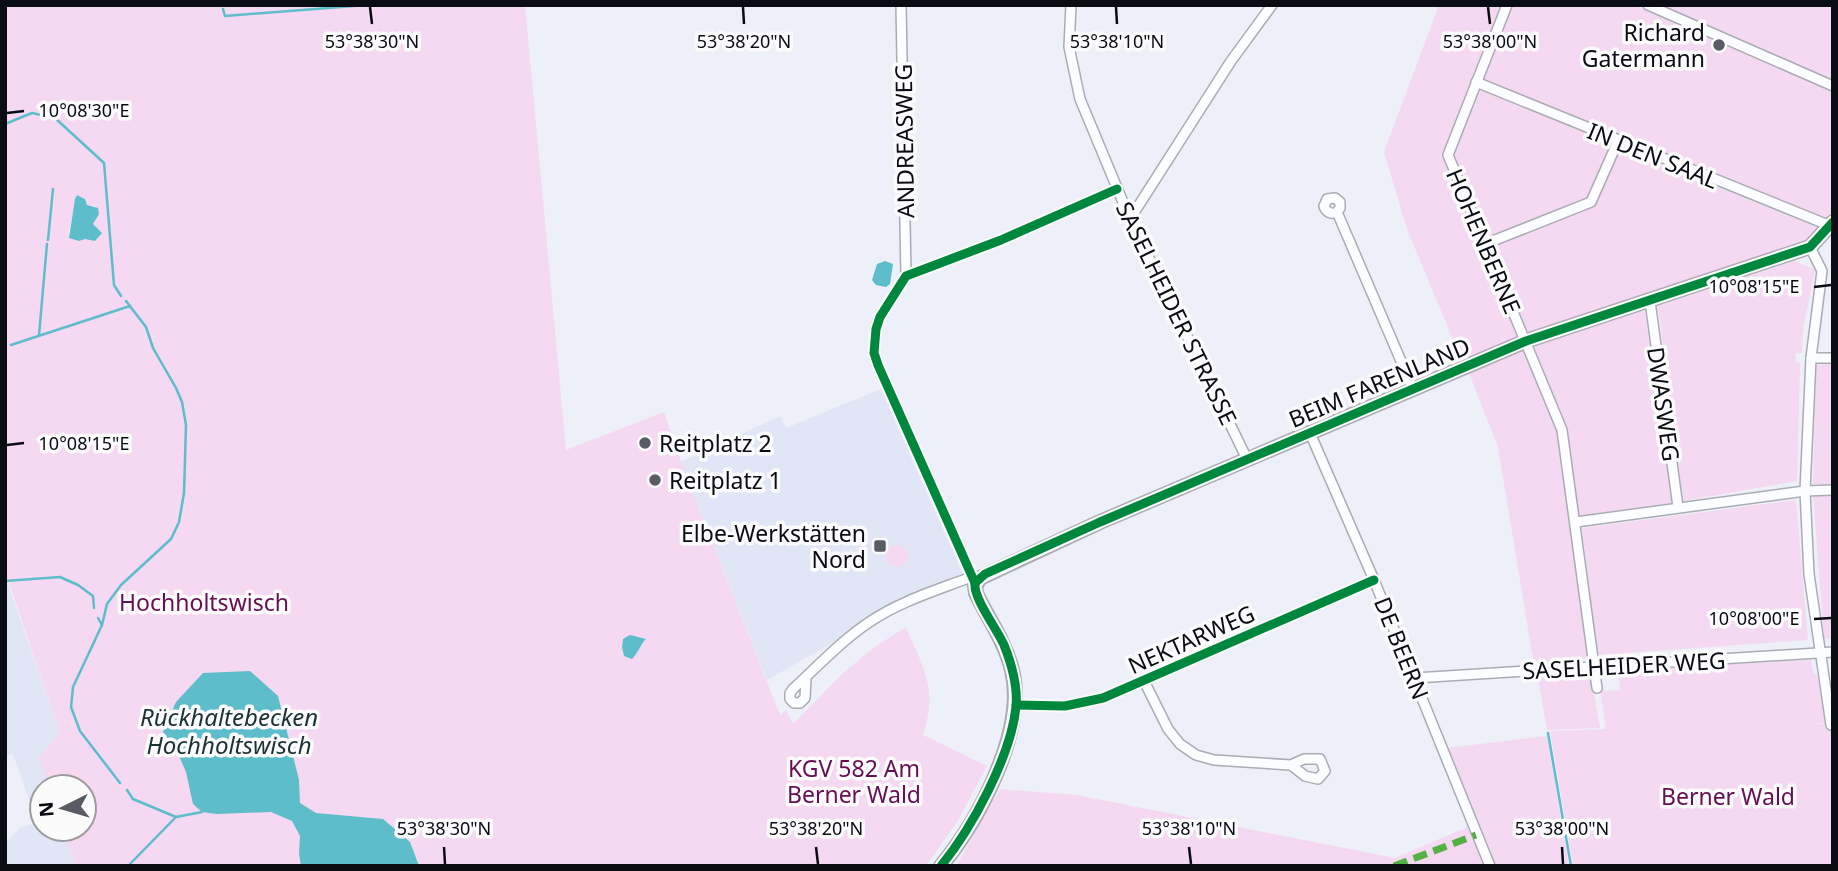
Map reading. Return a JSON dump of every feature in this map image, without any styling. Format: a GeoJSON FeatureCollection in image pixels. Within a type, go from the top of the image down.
{"type":"FeatureCollection","features":[{"type":"Feature","properties":{"kind":"street","name":"ANDREASWEG"},"geometry":{"type":"LineString","coordinates":[[901,5],[906,276]]}},
{"type":"Feature","properties":{"kind":"street","name":"SASELHEIDER STRASSE"},"geometry":{"type":"LineString","coordinates":[[1071,5],[1069,47],[1076,87],[1130,219],[1247,459]]}},
{"type":"Feature","properties":{"kind":"street"},"geometry":{"type":"LineString","coordinates":[[1130,219],[1231,61],[1272,5]]}},
{"type":"Feature","properties":{"kind":"street","name":"HOHENBERNE"},"geometry":{"type":"LineString","coordinates":[[1507,5],[1448,155],[1563,430],[1597,688]]}},
{"type":"Feature","properties":{"kind":"street"},"geometry":{"type":"LineString","coordinates":[[1648,5],[1833,86]]}},
{"type":"Feature","properties":{"kind":"street","name":"IN DEN SAAL"},"geometry":{"type":"LineString","coordinates":[[1476,82],[1832,225]]}},
{"type":"Feature","properties":{"kind":"street"},"geometry":{"type":"LineString","coordinates":[[1485,244],[1591,202],[1618,141]]}},
{"type":"Feature","properties":{"kind":"street"},"geometry":{"type":"LineString","coordinates":[[942,866],[972,820],[1009,739],[1016,705],[1012,669],[1003,643],[977,596],[973,580],[937,495],[878,365],[874,353],[876,329],[880,317],[906,276],[1001,240],[1117,189]]}},
{"type":"Feature","properties":{"kind":"street"},"geometry":{"type":"LineString","coordinates":[[1336,212],[1413,389]]}},
{"type":"Feature","properties":{"kind":"street"},"geometry":{"type":"LineString","coordinates":[[1830,725],[1809,574],[1805,491],[1811,359],[1822,271],[1810,247],[1832,225]]}},
{"type":"Feature","properties":{"kind":"street","name":"BEIM FARENLAND"},"geometry":{"type":"LineString","coordinates":[[973,580],[1100,522],[1526,341],[1810,247]]}},
{"type":"Feature","properties":{"kind":"street","name":"DWASWEG"},"geometry":{"type":"LineString","coordinates":[[1650,301],[1678,508]]}},
{"type":"Feature","properties":{"kind":"street"},"geometry":{"type":"LineString","coordinates":[[1811,359],[1833,358]]}},
{"type":"Feature","properties":{"kind":"street","name":"DE BEERN"},"geometry":{"type":"LineString","coordinates":[[1310,433],[1374,579],[1490,866]]}},
{"type":"Feature","properties":{"kind":"street"},"geometry":{"type":"LineString","coordinates":[[1576,522],[1805,491],[1833,490]]}},
{"type":"Feature","properties":{"kind":"street","name":"NEKTARWEG"},"geometry":{"type":"LineString","coordinates":[[1016,705],[1065,706],[1103,698],[1374,579]]}},
{"type":"Feature","properties":{"kind":"street"},"geometry":{"type":"LineString","coordinates":[[806,677],[854,634],[880,616],[973,580]]}},
{"type":"Feature","properties":{"kind":"street","name":"SASELHEIDER WEG"},"geometry":{"type":"LineString","coordinates":[[1415,678],[1833,652]]}},
{"type":"Feature","properties":{"kind":"street"},"geometry":{"type":"LineString","coordinates":[[1144,681],[1168,729],[1180,744],[1196,755],[1214,760],[1291,765]]}},
{"type":"Feature","properties":{"kind":"shaded area"},"geometry":{"type":"Polygon","coordinates":[[[881,389],[963,574],[877,614],[767,680],[681,462],[780,416],[786,428],[881,389]]]}},
{"type":"Feature","properties":{"kind":"shaded area"},"geometry":{"type":"Polygon","coordinates":[[[8,584],[60,733],[40,757],[45,773],[28,773],[28,797],[13,754],[5,756],[5,585],[8,584]]]}},
{"type":"Feature","properties":{"kind":"shaded area"},"geometry":{"type":"Polygon","coordinates":[[[28,826],[28,843],[68,843],[75,866],[5,866],[5,844],[20,828],[28,826]]]}},
{"type":"Feature","properties":{"kind":"green space","name":"Hochholtswisch"},"geometry":{"type":"Polygon","coordinates":[[[5,5],[525,5],[566,450],[664,412],[681,462],[781,715],[786,710],[793,724],[843,673],[876,646],[906,627],[923,668],[929,692],[923,735],[987,766],[957,822],[926,866],[75,866],[68,843],[98,843],[98,773],[44,773],[39,757],[60,733],[8,580],[5,580],[5,5]],[[77,195],[68,235],[96,226],[93,225],[96,206],[87,205],[85,199],[77,195]]]}},
{"type":"Feature","properties":{"kind":"green space"},"geometry":{"type":"Polygon","coordinates":[[[1439,5],[1502,5],[1443,154],[1518,337],[1462,361],[1407,229],[1384,152],[1439,5]]]}},
{"type":"Feature","properties":{"kind":"green space"},"geometry":{"type":"Polygon","coordinates":[[[1511,5],[1634,5],[1833,92],[1833,211],[1826,219],[1481,80],[1511,5]]]}},
{"type":"Feature","properties":{"kind":"green space"},"geometry":{"type":"Polygon","coordinates":[[[1660,5],[1833,5],[1833,81],[1660,5]]]}},
{"type":"Feature","properties":{"kind":"green space"},"geometry":{"type":"Polygon","coordinates":[[[1477,89],[1610,142],[1591,195],[1585,202],[1490,239],[1486,237],[1453,152],[1477,89]]]}},
{"type":"Feature","properties":{"kind":"green space"},"geometry":{"type":"Polygon","coordinates":[[[1620,148],[1819,228],[1807,242],[1528,332],[1493,250],[1494,246],[1597,203],[1620,148]]]}},
{"type":"Feature","properties":{"kind":"green space"},"geometry":{"type":"Polygon","coordinates":[[[1795,261],[1815,270],[1803,329],[1802,353],[1796,353],[1795,361],[1800,363],[1797,481],[1683,501],[1658,306],[1795,261]]]}},
{"type":"Feature","properties":{"kind":"green space"},"geometry":{"type":"Polygon","coordinates":[[[1645,312],[1673,501],[1668,504],[1579,516],[1567,429],[1534,349],[1535,346],[1645,312]]]}},
{"type":"Feature","properties":{"kind":"green space"},"geometry":{"type":"Polygon","coordinates":[[[1520,350],[1525,353],[1558,434],[1588,659],[1537,663],[1533,659],[1498,447],[1469,373],[1520,350]]]}},
{"type":"Feature","properties":{"kind":"green space"},"geometry":{"type":"Polygon","coordinates":[[[1833,364],[1833,484],[1813,484],[1816,365],[1833,364]]]}},
{"type":"Feature","properties":{"kind":"green space"},"geometry":{"type":"Polygon","coordinates":[[[1813,495],[1833,495],[1833,640],[1824,638],[1813,495]]]}},
{"type":"Feature","properties":{"kind":"green space"},"geometry":{"type":"Polygon","coordinates":[[[1796,500],[1808,640],[1597,655],[1582,528],[1796,500]]]}},
{"type":"Feature","properties":{"kind":"green space"},"geometry":{"type":"Polygon","coordinates":[[[897,545],[905,548],[908,556],[905,564],[897,567],[889,564],[886,556],[889,548],[897,545]]]}},
{"type":"Feature","properties":{"kind":"green space","name":"Berner Wald"},"geometry":{"type":"Polygon","coordinates":[[[1811,660],[1827,723],[1807,724],[1833,724],[1833,866],[1573,866],[1550,731],[1606,729],[1600,688],[1605,691],[1620,690],[1618,669],[1811,660]]]}},
{"type":"Feature","properties":{"kind":"green space"},"geometry":{"type":"Polygon","coordinates":[[[1591,675],[1600,728],[1547,730],[1538,678],[1591,675]]]}},
{"type":"Feature","properties":{"kind":"green space"},"geometry":{"type":"Polygon","coordinates":[[[1547,736],[1569,866],[1495,866],[1447,748],[1547,736]]]}},
{"type":"Feature","properties":{"kind":"green space","name":"KGV 582 Am Berner Wald"},"geometry":{"type":"Polygon","coordinates":[[[1000,789],[1077,795],[1395,858],[1470,826],[1487,866],[956,866],[1000,789]]]}},
{"type":"Feature","properties":{"kind":"water"},"geometry":{"type":"Polygon","coordinates":[[[77,195],[85,199],[87,205],[98,208],[99,214],[93,224],[102,233],[95,241],[69,238],[77,195]]]}},
{"type":"Feature","properties":{"kind":"water"},"geometry":{"type":"Polygon","coordinates":[[[885,261],[893,264],[890,284],[886,287],[876,285],[872,280],[877,264],[885,261]]]}},
{"type":"Feature","properties":{"kind":"water"},"geometry":{"type":"Polygon","coordinates":[[[630,635],[646,639],[632,659],[624,656],[622,647],[623,639],[630,635]]]}},
{"type":"Feature","properties":{"kind":"water","name":"Rückhaltebecken Hochholtswisch"},"geometry":{"type":"Polygon","coordinates":[[[250,671],[278,696],[299,780],[300,803],[316,813],[383,819],[410,842],[419,866],[301,866],[300,836],[292,821],[271,812],[202,812],[193,804],[186,772],[176,749],[163,732],[176,702],[203,673],[250,671]]]}},
{"type":"Feature","properties":{"kind":"waterway"},"geometry":{"type":"LineString","coordinates":[[223,9],[225,16],[367,5]]}},
{"type":"Feature","properties":{"kind":"waterway"},"geometry":{"type":"LineString","coordinates":[[5,124],[32,113],[55,118],[104,163],[114,285],[121,296]]}},
{"type":"Feature","properties":{"kind":"waterway"},"geometry":{"type":"LineString","coordinates":[[48,240],[53,189]]}},
{"type":"Feature","properties":{"kind":"waterway"},"geometry":{"type":"LineString","coordinates":[[39,335],[47,244]]}},
{"type":"Feature","properties":{"kind":"waterway"},"geometry":{"type":"LineString","coordinates":[[120,783],[80,731],[71,707],[73,687],[102,625],[107,604],[121,585],[171,539],[179,522],[184,493],[186,425],[182,402],[176,388],[153,348],[146,327],[126,301]]}},
{"type":"Feature","properties":{"kind":"waterway"},"geometry":{"type":"LineString","coordinates":[[11,345],[130,306]]}},
{"type":"Feature","properties":{"kind":"waterway"},"geometry":{"type":"LineString","coordinates":[[5,581],[60,577],[93,596],[94,608]]}},
{"type":"Feature","properties":{"kind":"waterway"},"geometry":{"type":"LineString","coordinates":[[98,618],[102,625]]}},
{"type":"Feature","properties":{"kind":"waterway"},"geometry":{"type":"LineString","coordinates":[[1548,733],[1571,866]]}},
{"type":"Feature","properties":{"kind":"waterway"},"geometry":{"type":"LineString","coordinates":[[127,790],[133,799],[176,817],[202,812]]}},
{"type":"Feature","properties":{"kind":"waterway"},"geometry":{"type":"LineString","coordinates":[[128,866],[176,817]]}},
{"type":"Feature","properties":{"kind":"marked path"},"geometry":{"type":"LineString","coordinates":[[1394,866],[1476,835]]}},
{"type":"Feature","properties":{"kind":"cycle path"},"geometry":{"type":"LineString","coordinates":[[941,866],[977,812],[1007,747],[1016,707],[1015,683],[1004,645],[978,597],[975,583],[878,365],[874,353],[876,329],[880,317],[906,276],[1001,240],[1117,189]]}},
{"type":"Feature","properties":{"kind":"cycle path"},"geometry":{"type":"LineString","coordinates":[[975,583],[985,574],[1100,522],[1526,341],[1810,247],[1833,222]]}},
{"type":"Feature","properties":{"kind":"cycle path"},"geometry":{"type":"LineString","coordinates":[[1016,705],[1065,706],[1103,698],[1374,580]]}},
{"type":"Feature","properties":{"kind":"place","name":"Richard Gatermann"},"geometry":{"type":"Point","coordinates":[1719,45]}},
{"type":"Feature","properties":{"kind":"place","name":"Reitplatz 2"},"geometry":{"type":"Point","coordinates":[645,443]}},
{"type":"Feature","properties":{"kind":"place","name":"Reitplatz 1"},"geometry":{"type":"Point","coordinates":[655,480]}},
{"type":"Feature","properties":{"kind":"place","name":"Elbe-Werkstätten Nord"},"geometry":{"type":"Point","coordinates":[880,546]}}]}
